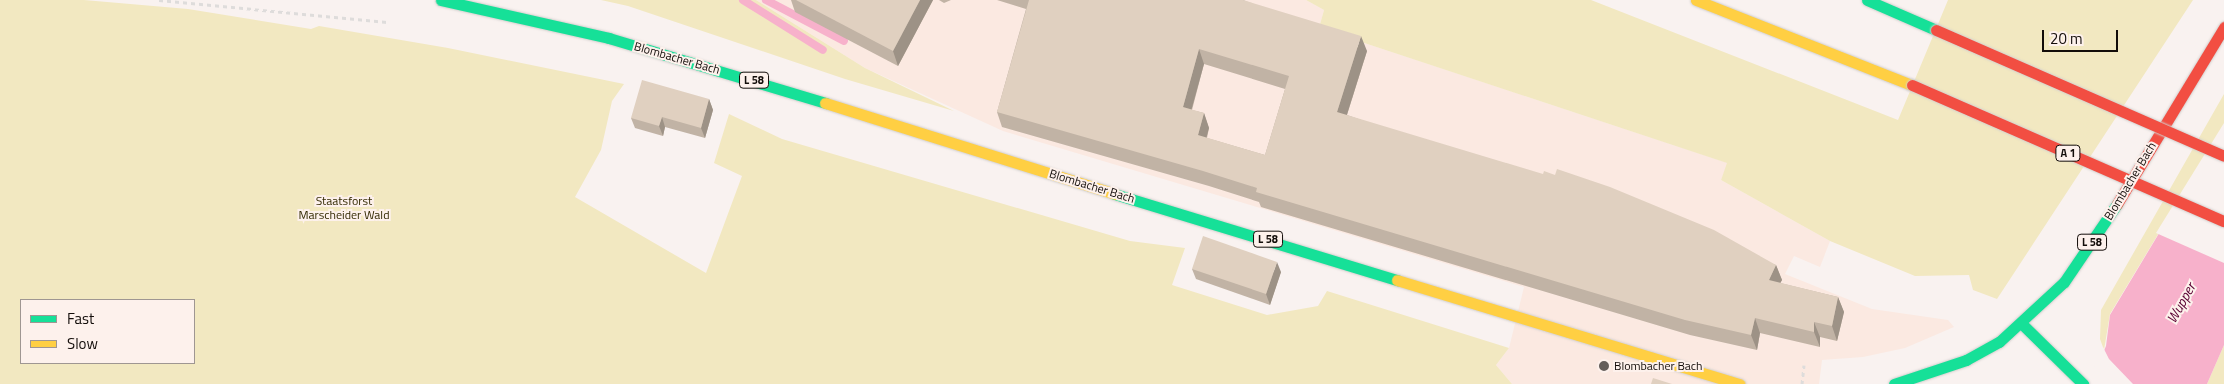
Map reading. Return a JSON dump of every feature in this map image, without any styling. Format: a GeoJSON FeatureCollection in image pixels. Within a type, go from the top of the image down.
{"type":"FeatureCollection","features":[{"type":"Feature","properties":{"kind":"main road","name":"Blombacher Bach"},"geometry":{"type":"LineString","coordinates":[[441,0],[609,38],[748,78],[946,143],[1740,384]]}},
{"type":"Feature","properties":{"kind":"main road","name":"A 1"},"geometry":{"type":"LineString","coordinates":[[1696,0],[1912,85],[2224,221]]}},
{"type":"Feature","properties":{"kind":"main road"},"geometry":{"type":"LineString","coordinates":[[1867,0],[2224,156]]}},
{"type":"Feature","properties":{"kind":"main road","name":"Blombacher Bach"},"geometry":{"type":"LineString","coordinates":[[1894,384],[1966,360],[1999,342],[2022,324],[2064,282],[2098,234],[2224,27]]}},
{"type":"Feature","properties":{"kind":"main road"},"geometry":{"type":"LineString","coordinates":[[2022,324],[2082,382]]}},
{"type":"Feature","properties":{"kind":"path"},"geometry":{"type":"LineString","coordinates":[[159,0],[387,22]]}},
{"type":"Feature","properties":{"kind":"path"},"geometry":{"type":"LineString","coordinates":[[1802,384],[1804,365]]}},
{"type":"Feature","properties":{"kind":"shaded area"},"geometry":{"type":"Polygon","coordinates":[[[756,0],[1306,0],[1324,10],[1319,28],[1728,163],[1721,180],[1830,241],[1820,267],[1794,256],[1785,274],[1872,309],[1948,320],[1954,327],[1905,348],[1863,357],[1822,360],[1819,384],[1512,384],[1496,365],[1509,348],[1524,287],[1003,131],[865,68],[756,0]]]}},
{"type":"Feature","properties":{"kind":"green space","name":"Staatsforst Marscheider Wald"},"geometry":{"type":"Polygon","coordinates":[[[0,0],[84,0],[188,9],[311,29],[319,26],[448,48],[624,84],[612,101],[601,150],[575,197],[706,273],[742,176],[714,163],[729,114],[782,139],[1130,241],[1185,248],[1172,285],[1267,315],[1318,306],[1327,291],[1509,348],[1496,365],[1512,384],[0,384],[0,0]]]}},
{"type":"Feature","properties":{"kind":"green space"},"geometry":{"type":"Polygon","coordinates":[[[601,0],[756,0],[865,68],[954,111],[845,79],[628,6],[601,0]]]}},
{"type":"Feature","properties":{"kind":"green space"},"geometry":{"type":"Polygon","coordinates":[[[1306,0],[1591,0],[1898,120],[1948,0],[2193,0],[1997,299],[1973,290],[1969,275],[1915,276],[1830,241],[1721,180],[1727,163],[1319,28],[1324,10],[1306,0]]]}},
{"type":"Feature","properties":{"kind":"green space"},"geometry":{"type":"Polygon","coordinates":[[[2224,94],[2224,125],[2110,314],[2104,350],[2100,339],[2101,310],[2224,94]]]}},
{"type":"Feature","properties":{"kind":"green space"},"geometry":{"type":"Polygon","coordinates":[[[2224,345],[2224,384],[2207,384],[2224,345]]]}},
{"type":"Feature","properties":{"kind":"water","name":"Wupper"},"geometry":{"type":"Polygon","coordinates":[[[2224,125],[2224,345],[2207,384],[2090,384],[2106,346],[2110,315],[2224,125]]]}},
{"type":"Feature","properties":{"kind":"pier"},"geometry":{"type":"Polygon","coordinates":[[[2224,123],[2224,263],[2156,233],[2224,123]]]}},
{"type":"Feature","properties":{"kind":"pier"},"geometry":{"type":"Polygon","coordinates":[[[2103,347],[2109,359],[2133,384],[2087,384],[2103,347]]]}},
{"type":"Feature","properties":{"kind":"building"},"geometry":{"type":"Polygon","coordinates":[[[796,0],[920,0],[893,51],[796,0]]]}},
{"type":"Feature","properties":{"kind":"building"},"geometry":{"type":"Polygon","coordinates":[[[1029,0],[1243,0],[1361,36],[1337,112],[1543,174],[1544,171],[1555,175],[1557,169],[1610,187],[1714,230],[1776,265],[1769,280],[1838,297],[1832,326],[1814,322],[1814,332],[1755,318],[1751,335],[1685,320],[1256,192],[1257,188],[1203,171],[997,112],[1029,0]],[[1199,49],[1183,107],[1204,113],[1198,135],[1265,155],[1289,76],[1199,49]]]}},
{"type":"Feature","properties":{"kind":"building"},"geometry":{"type":"Polygon","coordinates":[[[642,80],[709,99],[701,128],[662,117],[659,126],[631,118],[642,80]]]}},
{"type":"Feature","properties":{"kind":"building"},"geometry":{"type":"Polygon","coordinates":[[[1203,236],[1277,262],[1266,294],[1192,269],[1203,236]]]}},
{"type":"Feature","properties":{"kind":"building"},"geometry":{"type":"Polygon","coordinates":[[[1653,378],[1672,384],[1651,384],[1653,378]]]}},
{"type":"Feature","properties":{"kind":"waterway"},"geometry":{"type":"LineString","coordinates":[[743,0],[823,50]]}},
{"type":"Feature","properties":{"kind":"waterway"},"geometry":{"type":"LineString","coordinates":[[766,0],[844,41]]}},
{"type":"Feature","properties":{"kind":"traffic: fast"},"geometry":{"type":"LineString","coordinates":[[441,0],[609,38],[825,103]]}},
{"type":"Feature","properties":{"kind":"traffic: fast"},"geometry":{"type":"LineString","coordinates":[[1867,0],[1936,30]]}},
{"type":"Feature","properties":{"kind":"traffic: fast"},"geometry":{"type":"LineString","coordinates":[[1115,194],[1397,280]]}},
{"type":"Feature","properties":{"kind":"traffic: fast"},"geometry":{"type":"LineString","coordinates":[[1894,384],[1966,360],[1999,342],[2064,282],[2117,204]]}},
{"type":"Feature","properties":{"kind":"traffic: fast"},"geometry":{"type":"LineString","coordinates":[[2022,324],[2083,384]]}},
{"type":"Feature","properties":{"kind":"traffic: slow"},"geometry":{"type":"LineString","coordinates":[[1696,0],[1912,85]]}},
{"type":"Feature","properties":{"kind":"traffic: slow"},"geometry":{"type":"LineString","coordinates":[[825,103],[1115,194]]}},
{"type":"Feature","properties":{"kind":"traffic: slow"},"geometry":{"type":"LineString","coordinates":[[1397,280],[1740,384]]}},
{"type":"Feature","properties":{"kind":"traffic: jam"},"geometry":{"type":"LineString","coordinates":[[2117,204],[2224,27]]}},
{"type":"Feature","properties":{"kind":"traffic: jam"},"geometry":{"type":"LineString","coordinates":[[1936,30],[2224,156]]}},
{"type":"Feature","properties":{"kind":"traffic: jam"},"geometry":{"type":"LineString","coordinates":[[1912,85],[2224,221]]}},
{"type":"Feature","properties":{"kind":"place","name":"Blombacher Bach"},"geometry":{"type":"Point","coordinates":[1604,366]}}]}
